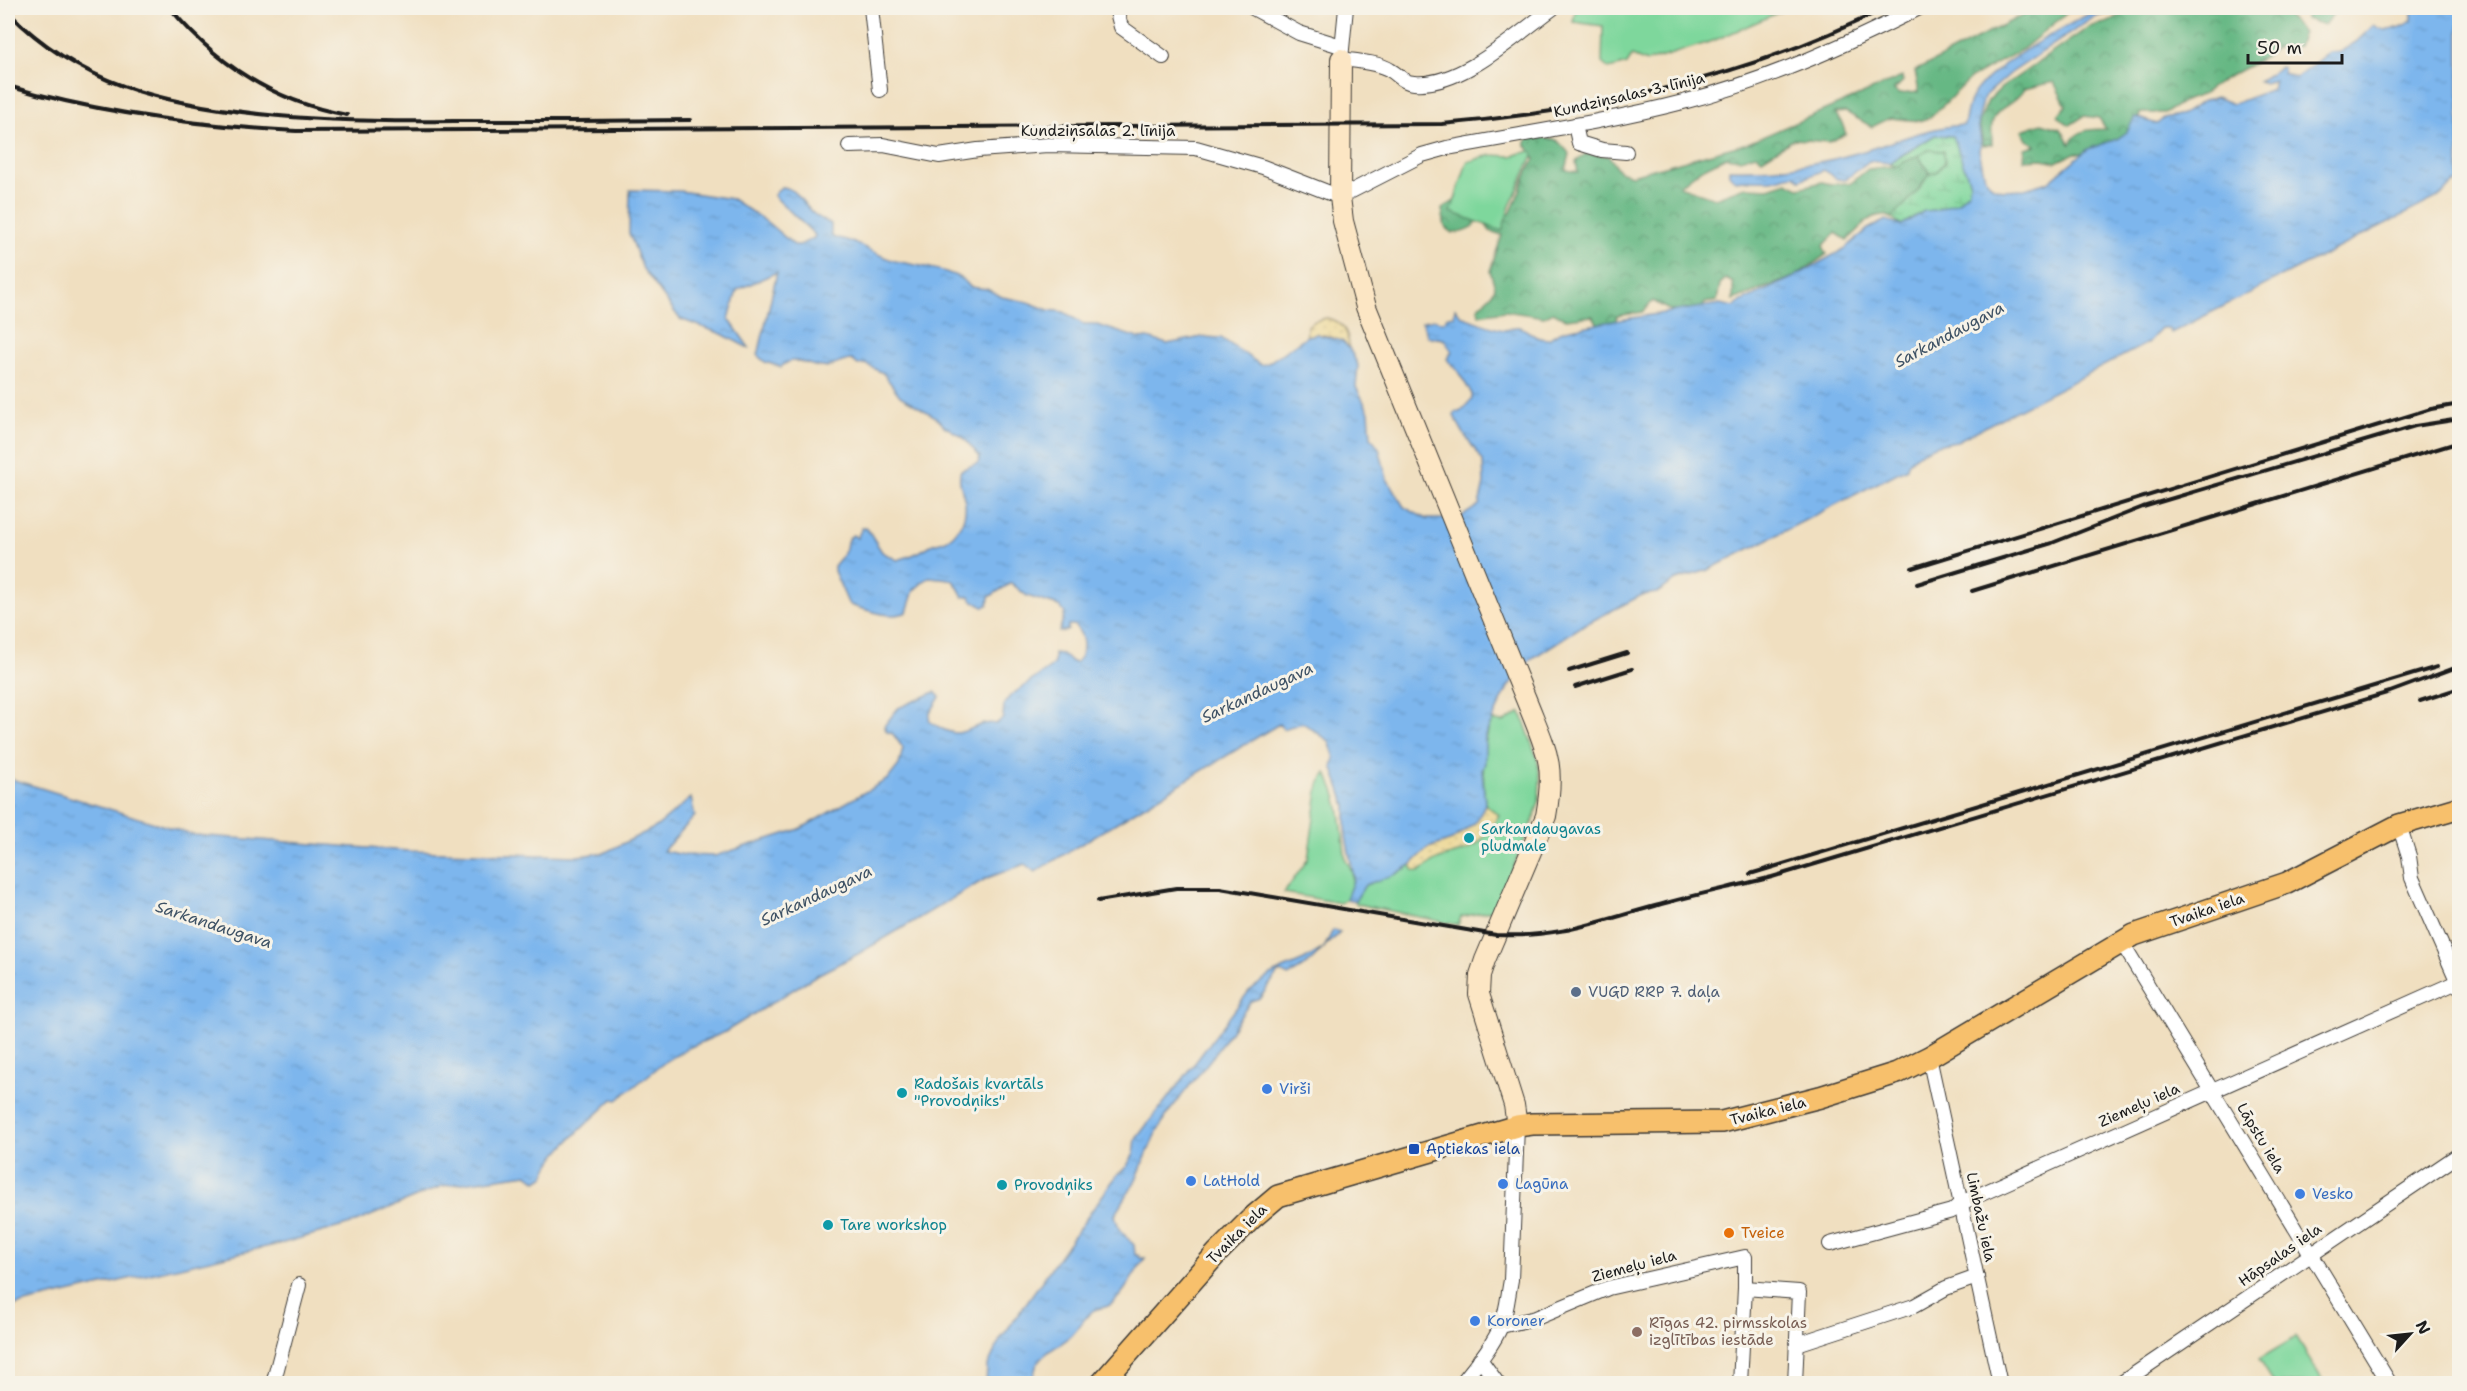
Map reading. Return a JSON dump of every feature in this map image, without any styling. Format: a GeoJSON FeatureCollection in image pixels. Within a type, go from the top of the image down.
{"type":"FeatureCollection","features":[{"type":"Feature","properties":{"kind":"main road","name":"Tvaika iela"},"geometry":{"type":"LineString","coordinates":[[1101,1383],[1217,1253],[1278,1196],[1517,1126],[1722,1122],[1820,1097],[1897,1073],[1929,1057],[2121,941],[2287,883],[2399,825],[2460,807]]}},
{"type":"Feature","properties":{"kind":"street"},"geometry":{"type":"LineString","coordinates":[[871,8],[880,90]]}},
{"type":"Feature","properties":{"kind":"street"},"geometry":{"type":"LineString","coordinates":[[1116,8],[1121,27],[1163,57]]}},
{"type":"Feature","properties":{"kind":"street"},"geometry":{"type":"LineString","coordinates":[[1253,8],[1299,33],[1341,52],[1389,69],[1403,81],[1413,83],[1452,77],[1470,69],[1553,8]]}},
{"type":"Feature","properties":{"kind":"street"},"geometry":{"type":"LineString","coordinates":[[1346,8],[1341,52],[1340,197],[1343,221],[1366,307],[1530,709],[1551,767],[1548,806],[1541,829],[1485,960],[1478,985],[1482,1009],[1514,1105],[1517,1126],[1510,1280],[1501,1326],[1461,1383]]}},
{"type":"Feature","properties":{"kind":"street","name":"Kundziņsalas 3. līnija"},"geometry":{"type":"LineString","coordinates":[[1340,197],[1422,155],[1482,141],[1575,125],[1684,102],[1759,78],[1838,47],[1919,8]]}},
{"type":"Feature","properties":{"kind":"street"},"geometry":{"type":"LineString","coordinates":[[1575,125],[1579,143],[1602,150],[1626,152]]}},
{"type":"Feature","properties":{"kind":"street","name":"Kundziņsalas 2. līnija"},"geometry":{"type":"LineString","coordinates":[[849,146],[884,145],[939,156],[978,150],[1048,146],[1196,148],[1263,167],[1340,197]]}},
{"type":"Feature","properties":{"kind":"street"},"geometry":{"type":"LineString","coordinates":[[2399,825],[2409,856],[2412,878],[2458,985]]}},
{"type":"Feature","properties":{"kind":"street","name":"Lāpstu iela"},"geometry":{"type":"LineString","coordinates":[[2121,941],[2390,1383]]}},
{"type":"Feature","properties":{"kind":"street","name":"Ziemeļu iela"},"geometry":{"type":"LineString","coordinates":[[1830,1244],[1952,1211],[1961,1203],[2458,985]]}},
{"type":"Feature","properties":{"kind":"street","name":"Limbažu iela"},"geometry":{"type":"LineString","coordinates":[[1929,1057],[2000,1383]]}},
{"type":"Feature","properties":{"kind":"street","name":"Hāpsalas iela"},"geometry":{"type":"LineString","coordinates":[[2120,1383],[2460,1154]]}},
{"type":"Feature","properties":{"kind":"street","name":"Ziemeļu iela"},"geometry":{"type":"LineString","coordinates":[[1501,1326],[1536,1318],[1608,1288],[1744,1257],[1745,1288]]}},
{"type":"Feature","properties":{"kind":"street"},"geometry":{"type":"LineString","coordinates":[[1797,1344],[1914,1306],[1946,1288],[1977,1276]]}},
{"type":"Feature","properties":{"kind":"street"},"geometry":{"type":"LineString","coordinates":[[273,1383],[299,1286]]}},
{"type":"Feature","properties":{"kind":"street"},"geometry":{"type":"LineString","coordinates":[[1740,1383],[1745,1288],[1799,1292],[1795,1383]]}},
{"type":"Feature","properties":{"kind":"street"},"geometry":{"type":"LineString","coordinates":[[1480,1359],[1498,1383]]}},
{"type":"Feature","properties":{"kind":"green space"},"geometry":{"type":"Polygon","coordinates":[[[1576,8],[1778,8],[1780,12],[1713,41],[1647,62],[1632,56],[1627,64],[1609,69],[1602,63],[1603,26],[1573,22],[1576,8]]]}},
{"type":"Feature","properties":{"kind":"green space"},"geometry":{"type":"Polygon","coordinates":[[[2036,8],[2067,8],[2067,13],[2023,49],[1971,78],[1931,117],[1919,121],[1890,118],[1872,127],[1846,112],[1835,113],[1846,134],[1829,142],[1794,139],[1762,159],[1756,154],[1740,159],[1726,157],[1700,170],[1679,186],[1715,198],[1745,187],[1769,188],[1787,182],[1799,188],[1822,182],[1851,183],[1868,169],[1896,166],[1918,155],[1930,174],[1892,218],[1885,215],[1873,217],[1847,240],[1836,233],[1823,246],[1827,254],[1794,277],[1733,300],[1733,283],[1726,279],[1720,284],[1717,301],[1705,303],[1697,317],[1667,309],[1653,301],[1642,312],[1617,316],[1614,325],[1601,329],[1593,316],[1566,319],[1553,312],[1544,317],[1505,311],[1479,315],[1478,307],[1491,295],[1495,287],[1490,271],[1502,235],[1490,231],[1480,216],[1470,229],[1453,233],[1445,227],[1442,209],[1463,195],[1496,211],[1510,214],[1535,159],[1525,144],[1530,136],[1557,140],[1570,154],[1566,170],[1578,172],[1576,162],[1585,154],[1609,156],[1619,171],[1632,175],[1748,143],[1902,77],[1903,81],[1894,90],[1899,94],[1919,92],[1915,71],[2036,8]]]}},
{"type":"Feature","properties":{"kind":"green space"},"geometry":{"type":"Polygon","coordinates":[[[2131,8],[2281,8],[2303,33],[2298,46],[2276,48],[2265,57],[2199,96],[2184,101],[2165,113],[2141,113],[2125,138],[2097,154],[2075,153],[2056,162],[2043,159],[2024,160],[2025,148],[2036,145],[2027,140],[2022,130],[2042,123],[2061,129],[2070,144],[2080,133],[2106,129],[2099,118],[2084,116],[2070,125],[2057,116],[2066,106],[2054,82],[2024,89],[2016,99],[1997,113],[1992,124],[1992,144],[1983,145],[1979,122],[1988,101],[2001,88],[2089,27],[2109,22],[2131,8]]]}},
{"type":"Feature","properties":{"kind":"green space"},"geometry":{"type":"Polygon","coordinates":[[[2306,8],[2330,8],[2334,13],[2324,25],[2305,19],[2306,8]]]}},
{"type":"Feature","properties":{"kind":"green space"},"geometry":{"type":"Polygon","coordinates":[[[1935,135],[1954,136],[1970,183],[1969,191],[1958,202],[1936,210],[1924,211],[1902,225],[1892,218],[1930,174],[1937,172],[1945,162],[1944,151],[1929,150],[1896,166],[1889,164],[1935,135]]]}},
{"type":"Feature","properties":{"kind":"green space"},"geometry":{"type":"Polygon","coordinates":[[[1929,150],[1944,151],[1945,162],[1937,172],[1930,174],[1918,155],[1929,150]]]}},
{"type":"Feature","properties":{"kind":"green space"},"geometry":{"type":"Polygon","coordinates":[[[1531,151],[1534,153],[1510,206],[1502,231],[1451,212],[1467,162],[1490,155],[1511,156],[1531,151]]]}},
{"type":"Feature","properties":{"kind":"green space"},"geometry":{"type":"Polygon","coordinates":[[[1521,712],[1537,758],[1540,778],[1539,802],[1495,910],[1461,917],[1458,925],[1357,904],[1355,901],[1365,885],[1396,874],[1411,865],[1414,871],[1419,872],[1437,860],[1472,847],[1486,835],[1499,815],[1485,804],[1484,761],[1488,730],[1492,721],[1504,722],[1521,712]]]}},
{"type":"Feature","properties":{"kind":"green space"},"geometry":{"type":"Polygon","coordinates":[[[1326,773],[1336,794],[1346,861],[1352,875],[1352,885],[1346,899],[1340,903],[1284,893],[1308,859],[1319,784],[1326,773]]]}},
{"type":"Feature","properties":{"kind":"green space"},"geometry":{"type":"Polygon","coordinates":[[[2296,1337],[2322,1379],[2316,1383],[2274,1383],[2259,1359],[2296,1337]]]}},
{"type":"Feature","properties":{"kind":"sand"},"geometry":{"type":"Polygon","coordinates":[[[1327,318],[1344,328],[1349,348],[1330,336],[1307,336],[1309,325],[1327,318]]]}},
{"type":"Feature","properties":{"kind":"sand","name":"Sarkandaugavas pludmale"},"geometry":{"type":"Polygon","coordinates":[[[1485,804],[1499,815],[1482,840],[1467,850],[1438,860],[1419,872],[1414,871],[1411,865],[1428,848],[1477,821],[1485,804]]]}},
{"type":"Feature","properties":{"kind":"water","name":"Sarkandaugava"},"geometry":{"type":"Polygon","coordinates":[[[2100,8],[2122,8],[2093,18],[2011,73],[1984,97],[1978,121],[1981,143],[1979,150],[1985,178],[1993,187],[2002,190],[2025,189],[2048,182],[2088,149],[2117,139],[2127,132],[2135,117],[2157,124],[2164,118],[2183,114],[2205,100],[2216,97],[2233,104],[2273,89],[2275,80],[2264,83],[2258,81],[2280,67],[2283,68],[2283,73],[2296,78],[2330,52],[2340,52],[2356,42],[2374,25],[2388,30],[2412,21],[2412,9],[2459,8],[2459,181],[2444,194],[2171,333],[2168,328],[2161,328],[2148,343],[1957,441],[1924,450],[1908,463],[1907,468],[1708,570],[1676,580],[1657,593],[1642,595],[1582,626],[1531,659],[1508,687],[1485,736],[1485,763],[1482,770],[1485,804],[1477,821],[1452,840],[1428,848],[1411,865],[1396,874],[1365,885],[1355,901],[1346,899],[1354,878],[1346,837],[1346,806],[1332,766],[1335,758],[1329,741],[1303,723],[1283,729],[1279,724],[1035,872],[1025,864],[987,878],[858,954],[815,976],[725,1032],[686,1049],[665,1062],[617,1100],[613,1099],[564,1147],[548,1167],[545,1176],[537,1181],[527,1174],[442,1186],[351,1224],[283,1243],[8,1307],[8,778],[194,835],[408,851],[577,856],[604,853],[656,827],[691,798],[695,816],[663,851],[685,855],[715,856],[800,829],[888,779],[899,765],[903,748],[884,726],[898,708],[935,692],[940,697],[930,713],[929,721],[942,729],[957,733],[981,725],[996,724],[1003,718],[1004,704],[1010,696],[1051,667],[1054,663],[1054,653],[1062,654],[1072,662],[1077,662],[1080,657],[1083,643],[1078,629],[1074,625],[1068,625],[1068,630],[1059,632],[1065,613],[1059,606],[1027,596],[1011,583],[989,597],[988,605],[983,607],[970,596],[963,597],[957,585],[951,580],[929,577],[914,590],[907,612],[894,615],[879,614],[848,603],[834,566],[842,557],[850,537],[853,535],[857,538],[862,528],[867,528],[882,552],[897,560],[949,538],[958,530],[965,513],[960,482],[961,470],[978,463],[980,457],[963,437],[944,426],[936,417],[900,396],[883,373],[865,364],[858,365],[849,360],[822,367],[792,361],[781,367],[765,362],[758,356],[777,272],[737,290],[729,319],[750,349],[722,334],[680,319],[643,269],[629,233],[630,190],[680,191],[732,199],[767,222],[794,245],[800,245],[814,238],[815,235],[775,197],[774,195],[781,187],[786,188],[795,193],[814,214],[831,224],[831,235],[835,238],[849,241],[888,259],[948,273],[965,281],[970,287],[987,289],[1002,297],[1028,302],[1048,310],[1064,312],[1083,324],[1094,324],[1141,339],[1148,338],[1167,344],[1202,337],[1221,338],[1261,365],[1268,363],[1307,336],[1317,334],[1342,341],[1349,348],[1358,365],[1356,387],[1369,412],[1371,437],[1379,448],[1387,479],[1404,507],[1426,519],[1461,517],[1479,505],[1484,484],[1483,461],[1454,416],[1455,412],[1460,412],[1472,399],[1472,394],[1447,359],[1452,351],[1444,339],[1428,337],[1422,322],[1434,319],[1443,322],[1448,316],[1454,316],[1455,308],[1464,317],[1482,324],[1505,330],[1519,327],[1538,338],[1549,339],[1567,330],[1601,323],[1720,304],[1734,307],[1846,248],[1868,229],[1886,220],[1902,225],[1924,211],[1936,210],[1958,202],[1969,191],[1970,183],[1953,136],[1935,135],[1889,163],[1869,161],[1845,180],[1837,179],[1824,170],[1800,180],[1795,175],[1771,180],[1736,181],[1729,174],[1729,169],[1761,169],[1810,164],[1871,149],[1923,132],[1964,125],[1971,98],[1993,73],[2029,48],[2100,8]]]}},
{"type":"Feature","properties":{"kind":"water"},"geometry":{"type":"Polygon","coordinates":[[[1333,930],[1340,932],[1337,936],[1325,946],[1333,930]]]}},
{"type":"Feature","properties":{"kind":"water"},"geometry":{"type":"Polygon","coordinates":[[[1323,949],[1294,973],[1288,976],[1281,972],[1277,974],[1260,998],[1251,1001],[1214,1055],[1168,1113],[1155,1135],[1136,1180],[1115,1215],[1119,1229],[1134,1245],[1135,1255],[1145,1258],[1124,1291],[1108,1306],[1091,1312],[1072,1335],[1041,1359],[1034,1373],[1034,1383],[986,1383],[987,1367],[1000,1340],[1117,1175],[1127,1166],[1134,1154],[1136,1139],[1249,991],[1274,973],[1323,949]]]}},
{"type":"Feature","properties":{"kind":"railway"},"geometry":{"type":"LineString","coordinates":[[170,8],[207,47],[249,78],[295,101],[347,115]]}},
{"type":"Feature","properties":{"kind":"railway"},"geometry":{"type":"LineString","coordinates":[[8,86],[79,104],[150,117],[223,126],[296,131],[1442,124],[1557,110],[1670,87],[1779,54],[1833,33],[1885,8]]}},
{"type":"Feature","properties":{"kind":"railway"},"geometry":{"type":"LineString","coordinates":[[8,12],[35,37],[93,73],[124,86],[189,104],[259,114],[380,121],[690,120]]}},
{"type":"Feature","properties":{"kind":"railway"},"geometry":{"type":"LineString","coordinates":[[1912,568],[2431,409],[2460,404]]}},
{"type":"Feature","properties":{"kind":"railway"},"geometry":{"type":"LineString","coordinates":[[1917,584],[2052,543],[2143,507],[2415,426],[2460,419]]}},
{"type":"Feature","properties":{"kind":"railway"},"geometry":{"type":"LineString","coordinates":[[1972,591],[2460,442]]}},
{"type":"Feature","properties":{"kind":"railway"},"geometry":{"type":"LineString","coordinates":[[1569,671],[1627,653]]}},
{"type":"Feature","properties":{"kind":"railway"},"geometry":{"type":"LineString","coordinates":[[1098,901],[1176,888],[1220,888],[1496,935],[1539,934],[1577,928],[1684,898],[1772,877],[2390,692],[2460,666]]}},
{"type":"Feature","properties":{"kind":"railway"},"geometry":{"type":"LineString","coordinates":[[1750,874],[2437,667]]}},
{"type":"Feature","properties":{"kind":"railway"},"geometry":{"type":"LineString","coordinates":[[1575,687],[1632,669]]}},
{"type":"Feature","properties":{"kind":"railway"},"geometry":{"type":"LineString","coordinates":[[2420,701],[2460,688]]}},
{"type":"Feature","properties":{"kind":"place","name":"Sarkandaugavas pludmale"},"geometry":{"type":"Point","coordinates":[1469,838]}},
{"type":"Feature","properties":{"kind":"place","name":"VUGD RRP 7. daļa"},"geometry":{"type":"Point","coordinates":[1576,992]}},
{"type":"Feature","properties":{"kind":"place","name":"Virši"},"geometry":{"type":"Point","coordinates":[1267,1089]}},
{"type":"Feature","properties":{"kind":"place","name":"Radošais kvartāls \"Provodņiks\""},"geometry":{"type":"Point","coordinates":[902,1093]}},
{"type":"Feature","properties":{"kind":"place","name":"Aptiekas iela"},"geometry":{"type":"Point","coordinates":[1414,1149]}},
{"type":"Feature","properties":{"kind":"place","name":"LatHold"},"geometry":{"type":"Point","coordinates":[1191,1181]}},
{"type":"Feature","properties":{"kind":"place","name":"Lagūna"},"geometry":{"type":"Point","coordinates":[1503,1184]}},
{"type":"Feature","properties":{"kind":"place","name":"Provodņiks"},"geometry":{"type":"Point","coordinates":[1002,1185]}},
{"type":"Feature","properties":{"kind":"place","name":"Vesko"},"geometry":{"type":"Point","coordinates":[2300,1194]}},
{"type":"Feature","properties":{"kind":"place","name":"Tare workshop"},"geometry":{"type":"Point","coordinates":[828,1225]}},
{"type":"Feature","properties":{"kind":"place","name":"Tveice"},"geometry":{"type":"Point","coordinates":[1729,1233]}},
{"type":"Feature","properties":{"kind":"place","name":"Koroner"},"geometry":{"type":"Point","coordinates":[1475,1321]}},
{"type":"Feature","properties":{"kind":"place","name":"Rīgas 42. pirmsskolas izglītības iestāde"},"geometry":{"type":"Point","coordinates":[1637,1332]}}]}
